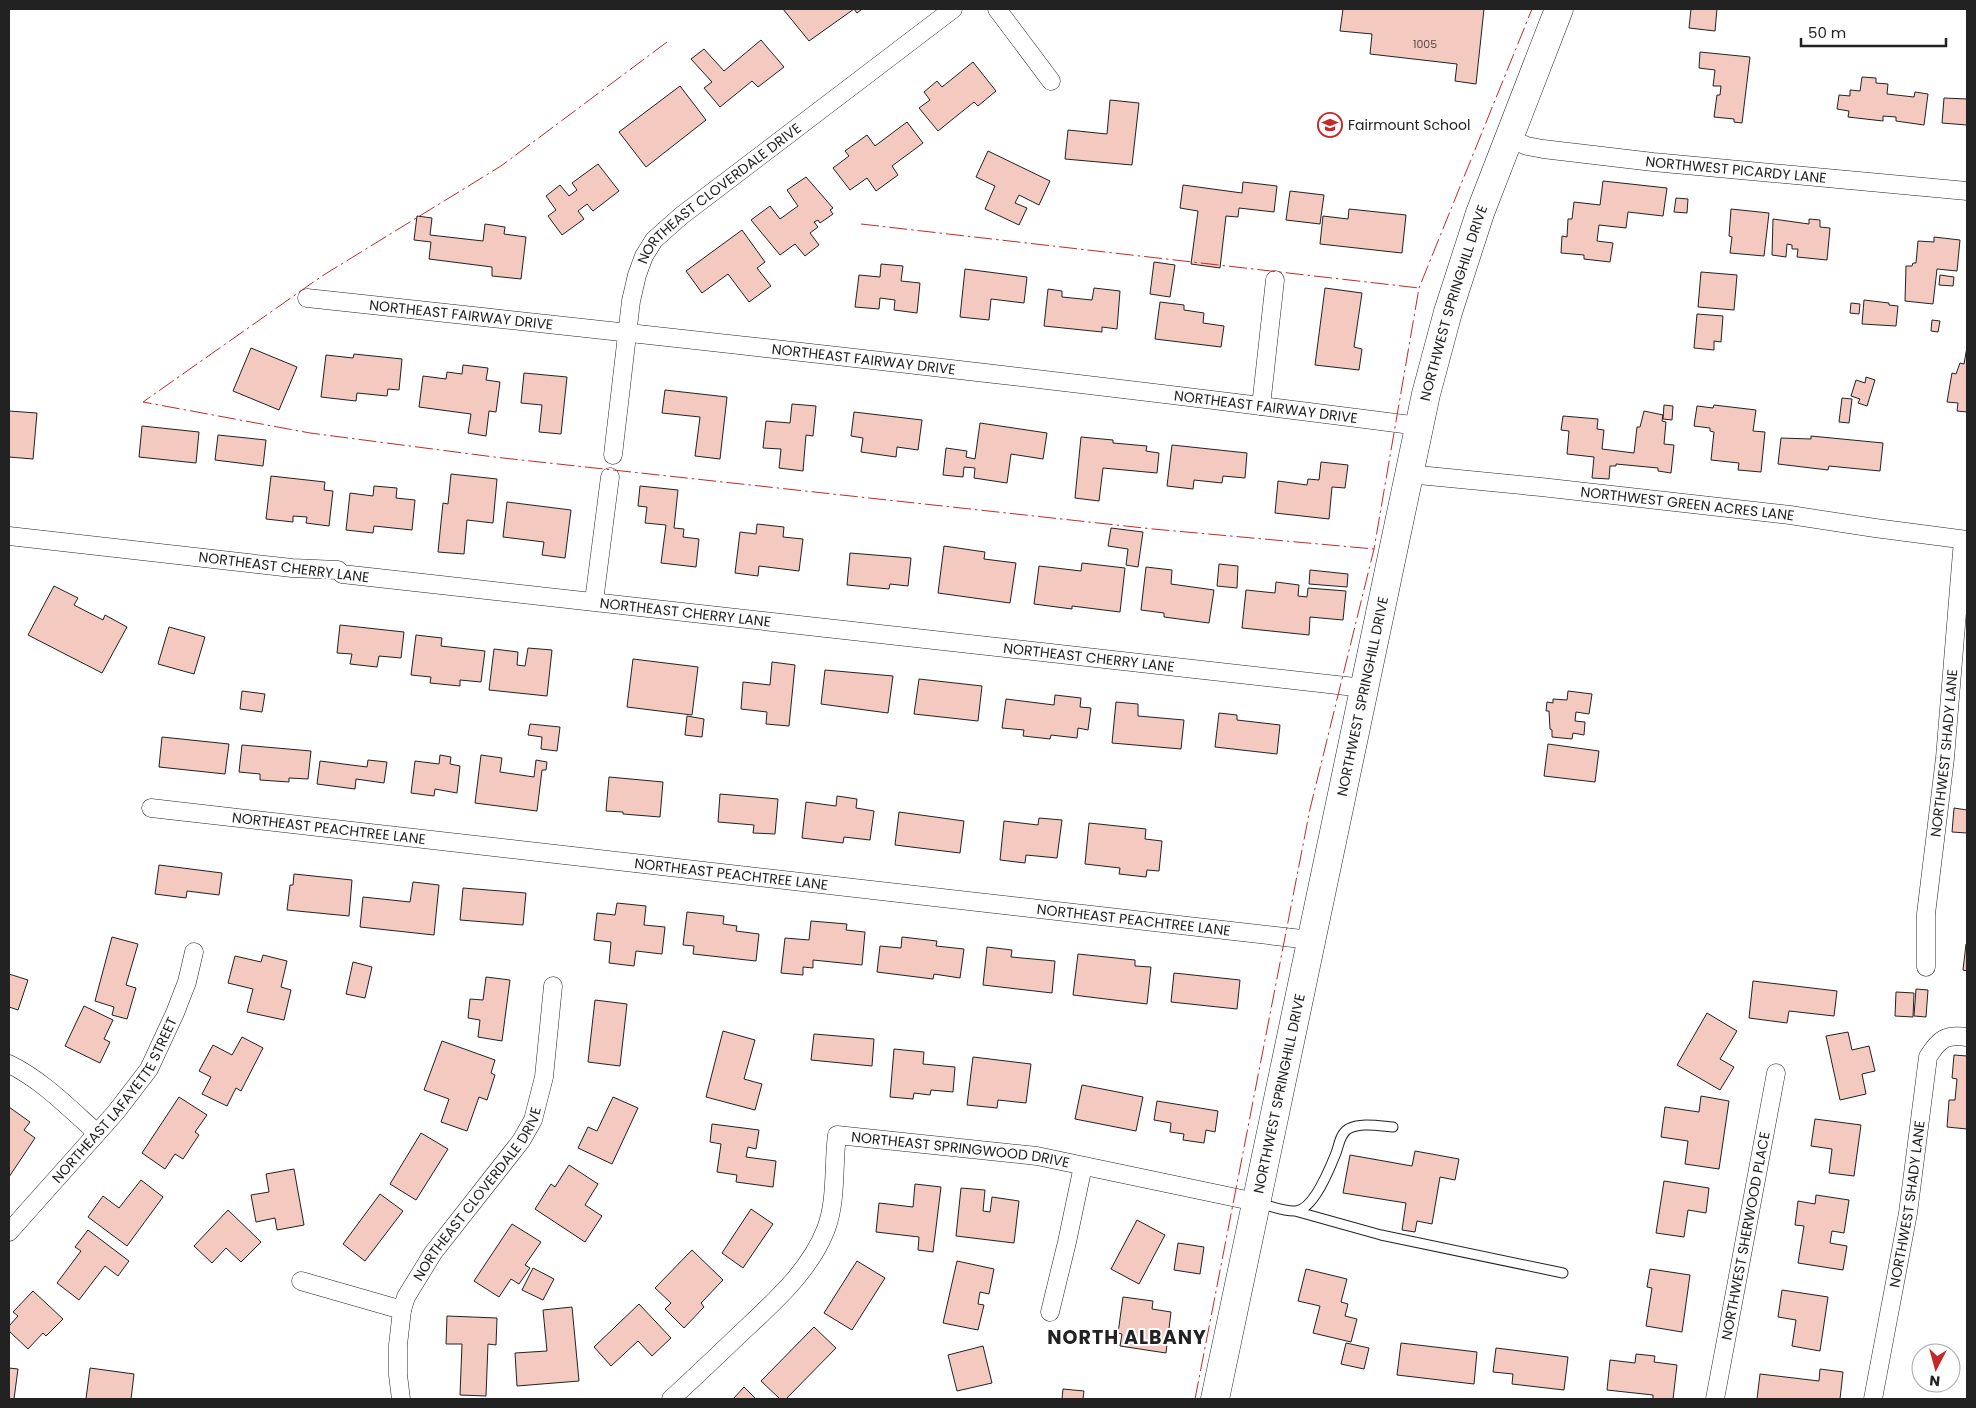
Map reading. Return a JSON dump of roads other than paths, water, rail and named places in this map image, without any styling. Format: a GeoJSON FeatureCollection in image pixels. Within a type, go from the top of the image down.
{"type":"FeatureCollection","features":[{"type":"Feature","properties":{"kind":"main road","name":"NORTHWEST SPRINGHILL DRIVE"},"geometry":{"type":"LineString","coordinates":[[1215,1399],[1419,426],[1448,312],[1480,213],[1559,9]]}},
{"type":"Feature","properties":{"kind":"street","name":"NORTHEAST CLOVERDALE DRIVE"},"geometry":{"type":"LineString","coordinates":[[613,455],[627,332],[637,275],[644,256],[654,240],[665,229],[953,9]]}},
{"type":"Feature","properties":{"kind":"street"},"geometry":{"type":"LineString","coordinates":[[997,9],[1051,80]]}},
{"type":"Feature","properties":{"kind":"street","name":"NORTHWEST PICARDY LANE"},"geometry":{"type":"LineString","coordinates":[[1508,138],[1527,146],[1598,156],[1967,191]]}},
{"type":"Feature","properties":{"kind":"street"},"geometry":{"type":"LineString","coordinates":[[1261,406],[1275,280]]}},
{"type":"Feature","properties":{"kind":"street","name":"NORTHEAST FAIRWAY DRIVE"},"geometry":{"type":"LineString","coordinates":[[307,298],[627,332],[1419,426]]}},
{"type":"Feature","properties":{"kind":"street","name":"NORTHWEST GREEN ACRES LANE"},"geometry":{"type":"LineString","coordinates":[[1408,474],[1790,515],[1965,540]]}},
{"type":"Feature","properties":{"kind":"street"},"geometry":{"type":"LineString","coordinates":[[594,601],[610,477]]}},
{"type":"Feature","properties":{"kind":"street","name":"NORTHEAST CHERRY LANE"},"geometry":{"type":"LineString","coordinates":[[9,536],[292,568],[338,570],[342,574],[1364,688]]}},
{"type":"Feature","properties":{"kind":"street","name":"NORTHWEST SHADY LANE"},"geometry":{"type":"LineString","coordinates":[[1926,966],[1926,914],[1945,758],[1965,540]]}},
{"type":"Feature","properties":{"kind":"street","name":"NORTHEAST PEACHTREE LANE"},"geometry":{"type":"LineString","coordinates":[[151,808],[1311,940]]}},
{"type":"Feature","properties":{"kind":"street","name":"NORTHEAST LAFAYETTE STREET"},"geometry":{"type":"LineString","coordinates":[[9,1232],[116,1112],[149,1069],[187,982],[194,952]]}},
{"type":"Feature","properties":{"kind":"street","name":"NORTHEAST CLOVERDALE DRIVE"},"geometry":{"type":"LineString","coordinates":[[401,1399],[398,1374],[398,1345],[402,1310],[406,1297],[433,1253],[521,1141],[533,1120],[544,1077],[553,986]]}},
{"type":"Feature","properties":{"kind":"street","name":"NORTHWEST SHADY LANE"},"geometry":{"type":"LineString","coordinates":[[1873,1399],[1908,1213],[1928,1057],[1943,1039],[1954,1035],[1967,1037]]}},
{"type":"Feature","properties":{"kind":"street"},"geometry":{"type":"LineString","coordinates":[[9,1064],[22,1070],[45,1087],[97,1133]]}},
{"type":"Feature","properties":{"kind":"street","name":"NORTHWEST SHERWOOD PLACE"},"geometry":{"type":"LineString","coordinates":[[1715,1399],[1776,1073]]}},
{"type":"Feature","properties":{"kind":"street","name":"NORTHEAST SPRINGWOOD DRIVE"},"geometry":{"type":"LineString","coordinates":[[671,1399],[776,1300],[798,1276],[826,1228],[832,1205],[838,1134],[1037,1156],[1256,1202]]}},
{"type":"Feature","properties":{"kind":"street"},"geometry":{"type":"LineString","coordinates":[[1050,1312],[1083,1166]]}},
{"type":"Feature","properties":{"kind":"street"},"geometry":{"type":"LineString","coordinates":[[302,1281],[402,1310]]}},
{"type":"Feature","properties":{"kind":"lane"},"geometry":{"type":"LineString","coordinates":[[1295,1211],[1304,1208],[1312,1202],[1342,1135],[1357,1125],[1393,1127]]}},
{"type":"Feature","properties":{"kind":"lane"},"geometry":{"type":"LineString","coordinates":[[1256,1202],[1381,1235],[1563,1273]]}},
{"type":"Feature","properties":{"kind":"place","name":"Fairmount School"},"geometry":{"type":"Point","coordinates":[1330,125]}},
{"type":"Feature","properties":{"kind":"district","name":"NORTH ALBANY"},"geometry":{"type":"Point","coordinates":[1127,1337]}}]}
